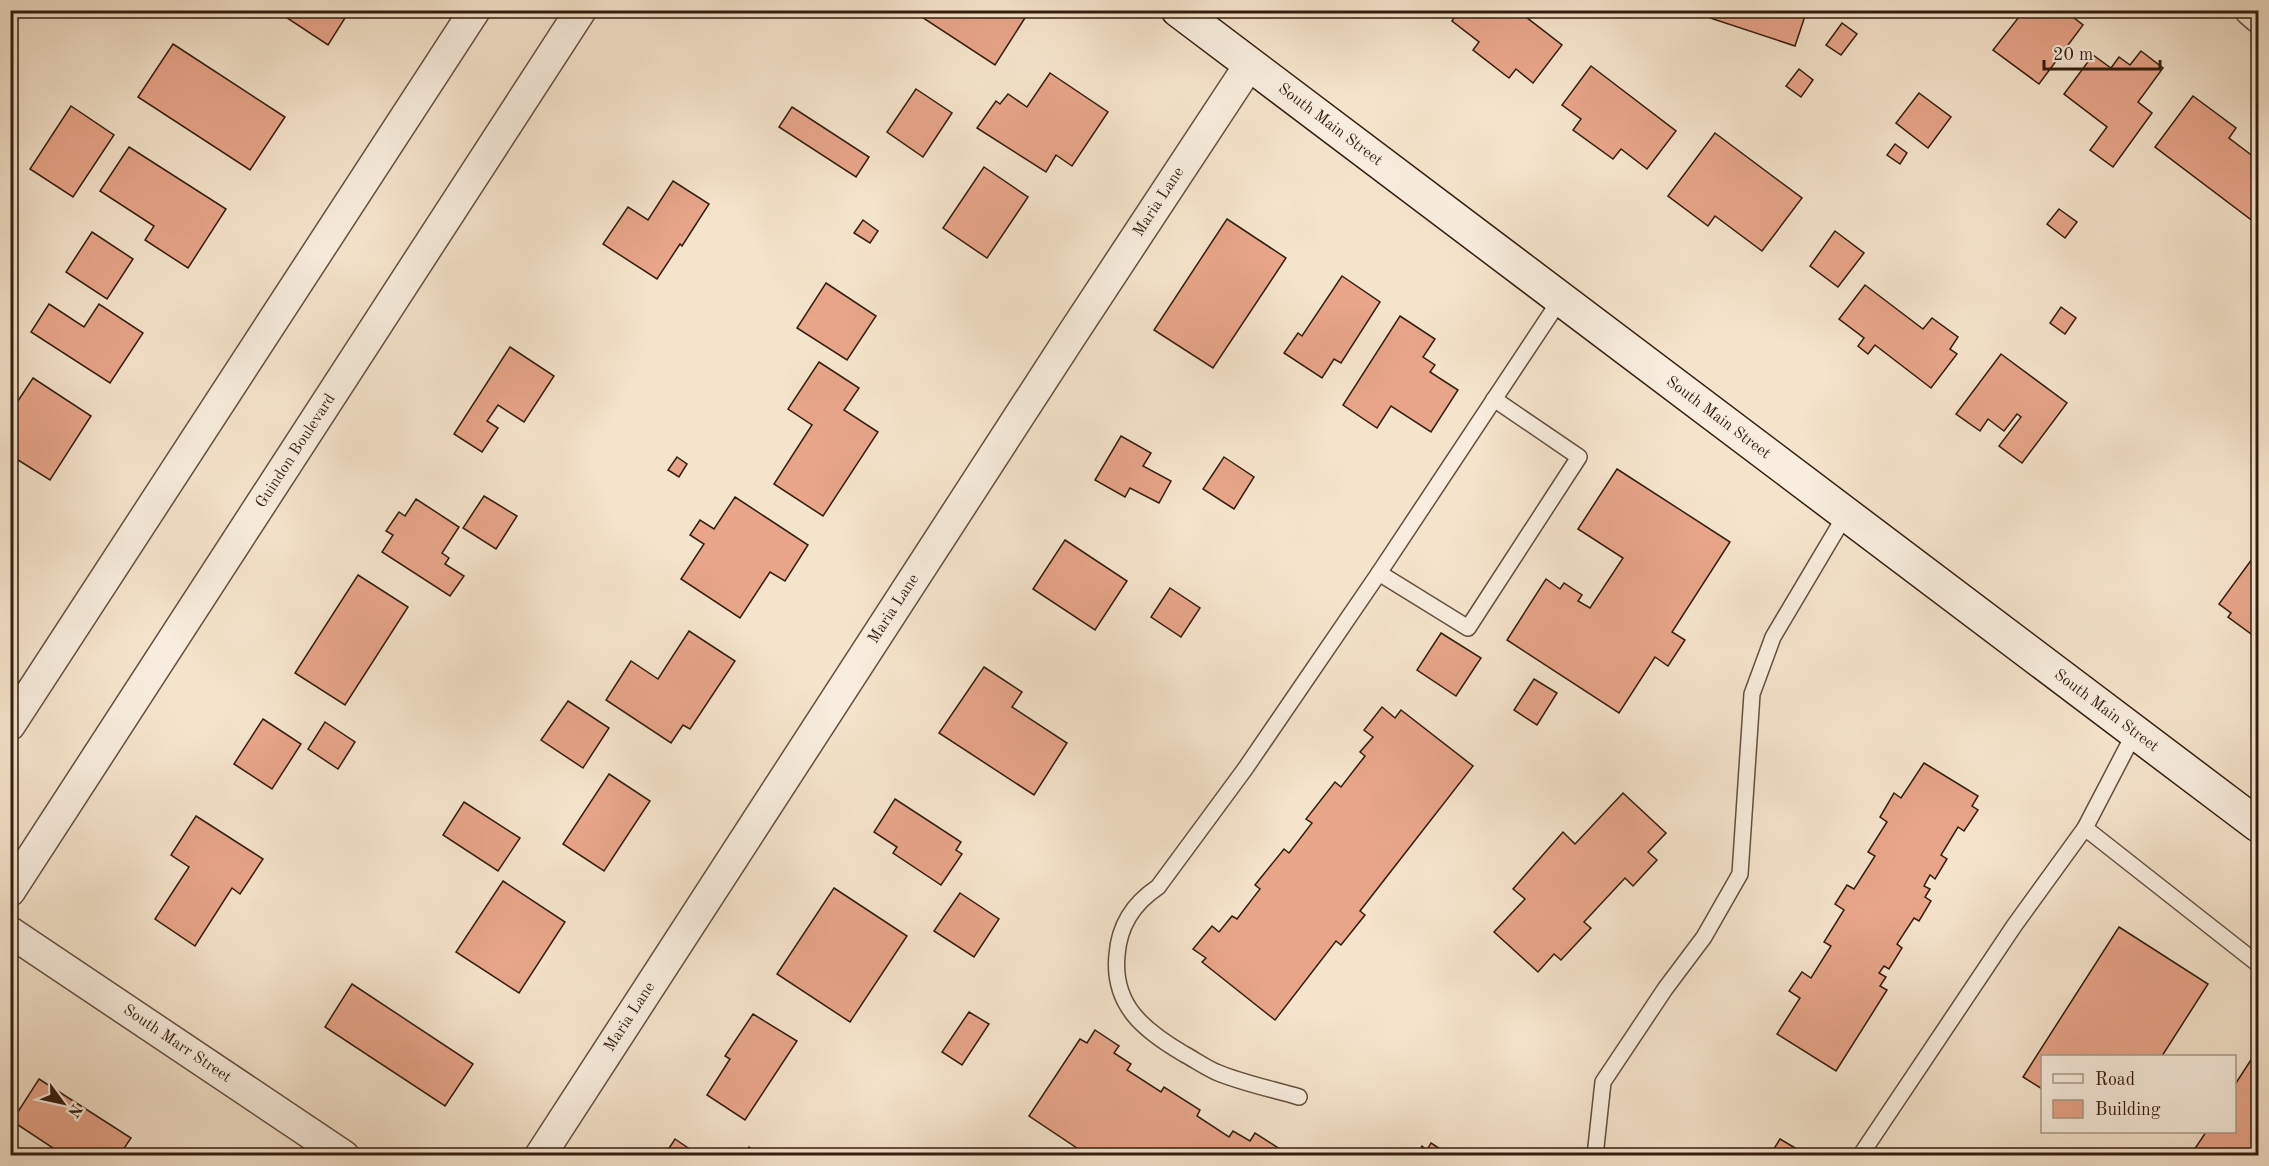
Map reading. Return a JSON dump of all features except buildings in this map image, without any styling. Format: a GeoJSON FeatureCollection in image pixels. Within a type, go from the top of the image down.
{"type":"FeatureCollection","features":[{"type":"Feature","properties":{"kind":"main road","name":"South Main Street"},"geometry":{"type":"LineString","coordinates":[[1178,10],[2259,825]]}},
{"type":"Feature","properties":{"kind":"street"},"geometry":{"type":"LineString","coordinates":[[10,725],[475,10]]}},
{"type":"Feature","properties":{"kind":"street","name":"Guindon Boulevard"},"geometry":{"type":"LineString","coordinates":[[10,891],[581,10]]}},
{"type":"Feature","properties":{"kind":"street"},"geometry":{"type":"LineString","coordinates":[[2250,10],[2259,16]]}},
{"type":"Feature","properties":{"kind":"street","name":"Maria Lane"},"geometry":{"type":"LineString","coordinates":[[540,1155],[1250,64]]}},
{"type":"Feature","properties":{"kind":"street","name":"South Marr Street"},"geometry":{"type":"LineString","coordinates":[[10,932],[344,1155]]}},
{"type":"Feature","properties":{"kind":"lane"},"geometry":{"type":"LineString","coordinates":[[1299,1097],[1216,1072],[1167,1045],[1148,1031],[1132,1013],[1121,991],[1116,968],[1121,933],[1132,912],[1148,894],[1158,887],[1245,769],[1379,573],[1560,300]]}},
{"type":"Feature","properties":{"kind":"lane"},"geometry":{"type":"LineString","coordinates":[[1379,573],[1467,628],[1579,457],[1494,399]]}},
{"type":"Feature","properties":{"kind":"lane"},"geometry":{"type":"LineString","coordinates":[[1595,1155],[1604,1082],[1665,989],[1704,937],[1740,874],[1752,694],[1773,637],[1846,514]]}},
{"type":"Feature","properties":{"kind":"lane"},"geometry":{"type":"LineString","coordinates":[[1860,1155],[2014,926],[2085,828],[2135,732]]}},
{"type":"Feature","properties":{"kind":"lane"},"geometry":{"type":"LineString","coordinates":[[2085,828],[2259,964]]}}]}
